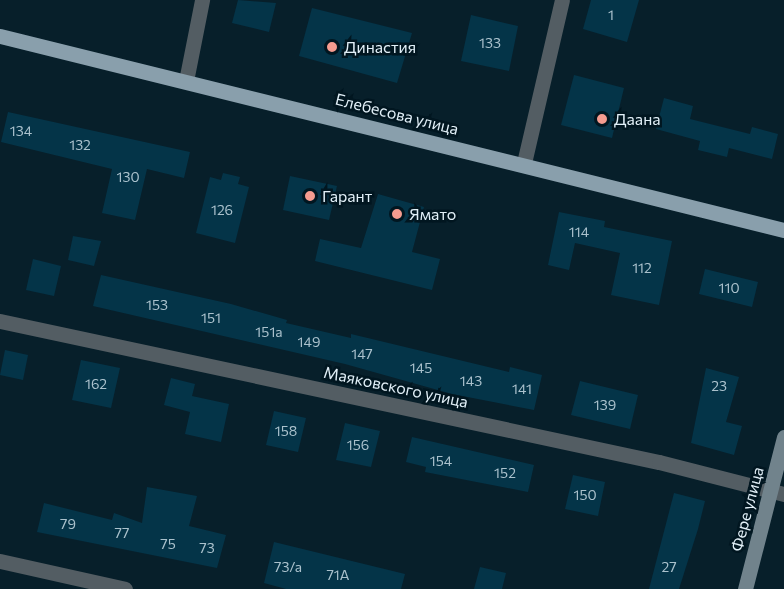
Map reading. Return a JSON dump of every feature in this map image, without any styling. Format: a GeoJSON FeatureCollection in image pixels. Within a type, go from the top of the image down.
{"type":"FeatureCollection","features":[{"type":"Feature","properties":{"kind":"main road","name":"Елебесова улица"},"geometry":{"type":"LineString","coordinates":[[0,36],[524,163],[784,230]]}},
{"type":"Feature","properties":{"kind":"street"},"geometry":{"type":"LineString","coordinates":[[186,81],[202,0]]}},
{"type":"Feature","properties":{"kind":"street"},"geometry":{"type":"LineString","coordinates":[[524,163],[562,0]]}},
{"type":"Feature","properties":{"kind":"street","name":"Маяковского улица"},"geometry":{"type":"LineString","coordinates":[[0,321],[659,462],[777,492]]}},
{"type":"Feature","properties":{"kind":"street","name":"Фере улица"},"geometry":{"type":"LineString","coordinates":[[745,589],[777,492],[784,437]]}},
{"type":"Feature","properties":{"kind":"street"},"geometry":{"type":"LineString","coordinates":[[0,561],[125,589]]}},
{"type":"Feature","properties":{"kind":"building"},"geometry":{"type":"Polygon","coordinates":[[[238,0],[276,3],[269,32],[232,23],[238,0]]]}},
{"type":"Feature","properties":{"kind":"building"},"geometry":{"type":"Polygon","coordinates":[[[591,0],[639,0],[627,42],[583,29],[591,0]]]}},
{"type":"Feature","properties":{"kind":"building"},"geometry":{"type":"Polygon","coordinates":[[[312,8],[412,33],[397,83],[299,56],[312,8]]]}},
{"type":"Feature","properties":{"kind":"building"},"geometry":{"type":"Polygon","coordinates":[[[471,15],[518,26],[509,71],[461,61],[471,15]]]}},
{"type":"Feature","properties":{"kind":"building"},"geometry":{"type":"Polygon","coordinates":[[[574,75],[624,88],[612,138],[561,125],[574,75]]]}},
{"type":"Feature","properties":{"kind":"building"},"geometry":{"type":"Polygon","coordinates":[[[664,98],[693,106],[690,119],[750,134],[752,127],[778,134],[772,159],[729,148],[727,157],[698,150],[700,141],[656,129],[664,98]]]}},
{"type":"Feature","properties":{"kind":"building"},"geometry":{"type":"Polygon","coordinates":[[[8,112],[190,152],[184,178],[147,169],[135,220],[102,213],[112,169],[1,142],[8,112]]]}},
{"type":"Feature","properties":{"kind":"building"},"geometry":{"type":"Polygon","coordinates":[[[223,173],[240,177],[238,184],[249,187],[235,243],[196,233],[210,177],[221,180],[223,173]]]}},
{"type":"Feature","properties":{"kind":"building","name":"Гарант"},"geometry":{"type":"Polygon","coordinates":[[[290,176],[337,186],[329,220],[283,210],[290,176]]]}},
{"type":"Feature","properties":{"kind":"building"},"geometry":{"type":"Polygon","coordinates":[[[378,194],[424,207],[412,252],[440,259],[432,290],[315,261],[320,239],[361,248],[378,194]]]}},
{"type":"Feature","properties":{"kind":"building"},"geometry":{"type":"Polygon","coordinates":[[[559,212],[605,221],[604,227],[672,241],[659,305],[611,295],[620,253],[575,243],[569,270],[548,265],[559,212]]]}},
{"type":"Feature","properties":{"kind":"building"},"geometry":{"type":"Polygon","coordinates":[[[73,236],[101,241],[94,266],[68,260],[73,236]]]}},
{"type":"Feature","properties":{"kind":"building"},"geometry":{"type":"Polygon","coordinates":[[[33,259],[61,266],[54,296],[26,290],[33,259]]]}},
{"type":"Feature","properties":{"kind":"building"},"geometry":{"type":"Polygon","coordinates":[[[705,269],[758,282],[752,307],[699,294],[705,269]]]}},
{"type":"Feature","properties":{"kind":"building"},"geometry":{"type":"Polygon","coordinates":[[[101,275],[231,304],[287,320],[286,323],[351,338],[351,334],[509,372],[510,367],[542,375],[534,410],[452,394],[345,364],[93,306],[101,275]]]}},
{"type":"Feature","properties":{"kind":"building"},"geometry":{"type":"Polygon","coordinates":[[[5,350],[28,355],[23,380],[0,375],[5,350]]]}},
{"type":"Feature","properties":{"kind":"building"},"geometry":{"type":"Polygon","coordinates":[[[81,360],[120,368],[111,408],[72,400],[81,360]]]}},
{"type":"Feature","properties":{"kind":"building"},"geometry":{"type":"Polygon","coordinates":[[[706,368],[739,377],[726,422],[742,426],[734,455],[691,443],[706,368]]]}},
{"type":"Feature","properties":{"kind":"building"},"geometry":{"type":"Polygon","coordinates":[[[171,378],[195,384],[192,396],[229,404],[221,442],[185,434],[190,412],[164,405],[171,378]]]}},
{"type":"Feature","properties":{"kind":"building"},"geometry":{"type":"Polygon","coordinates":[[[580,381],[638,395],[630,429],[571,415],[580,381]]]}},
{"type":"Feature","properties":{"kind":"building"},"geometry":{"type":"Polygon","coordinates":[[[274,411],[306,418],[298,452],[266,445],[274,411]]]}},
{"type":"Feature","properties":{"kind":"building"},"geometry":{"type":"Polygon","coordinates":[[[345,423],[380,431],[371,467],[336,460],[345,423]]]}},
{"type":"Feature","properties":{"kind":"building"},"geometry":{"type":"Polygon","coordinates":[[[412,437],[534,465],[528,492],[425,472],[426,467],[406,462],[412,437]]]}},
{"type":"Feature","properties":{"kind":"building"},"geometry":{"type":"Polygon","coordinates":[[[573,475],[605,482],[598,516],[565,509],[573,475]]]}},
{"type":"Feature","properties":{"kind":"building"},"geometry":{"type":"Polygon","coordinates":[[[147,487],[197,496],[189,526],[226,535],[217,568],[37,532],[44,503],[112,520],[114,513],[142,523],[147,487]]]}},
{"type":"Feature","properties":{"kind":"building"},"geometry":{"type":"Polygon","coordinates":[[[674,493],[705,501],[698,529],[679,589],[649,589],[674,493]]]}},
{"type":"Feature","properties":{"kind":"building"},"geometry":{"type":"Polygon","coordinates":[[[274,542],[405,574],[401,589],[286,589],[264,583],[274,542]]]}},
{"type":"Feature","properties":{"kind":"building"},"geometry":{"type":"Polygon","coordinates":[[[480,567],[506,573],[502,589],[474,589],[480,567]]]}},
{"type":"Feature","properties":{"kind":"place","name":"Династия"},"geometry":{"type":"Point","coordinates":[332,47]}},
{"type":"Feature","properties":{"kind":"place","name":"Даана"},"geometry":{"type":"Point","coordinates":[602,119]}},
{"type":"Feature","properties":{"kind":"place","name":"Гарант"},"geometry":{"type":"Point","coordinates":[310,196]}},
{"type":"Feature","properties":{"kind":"place","name":"Ямато"},"geometry":{"type":"Point","coordinates":[397,214]}}]}
